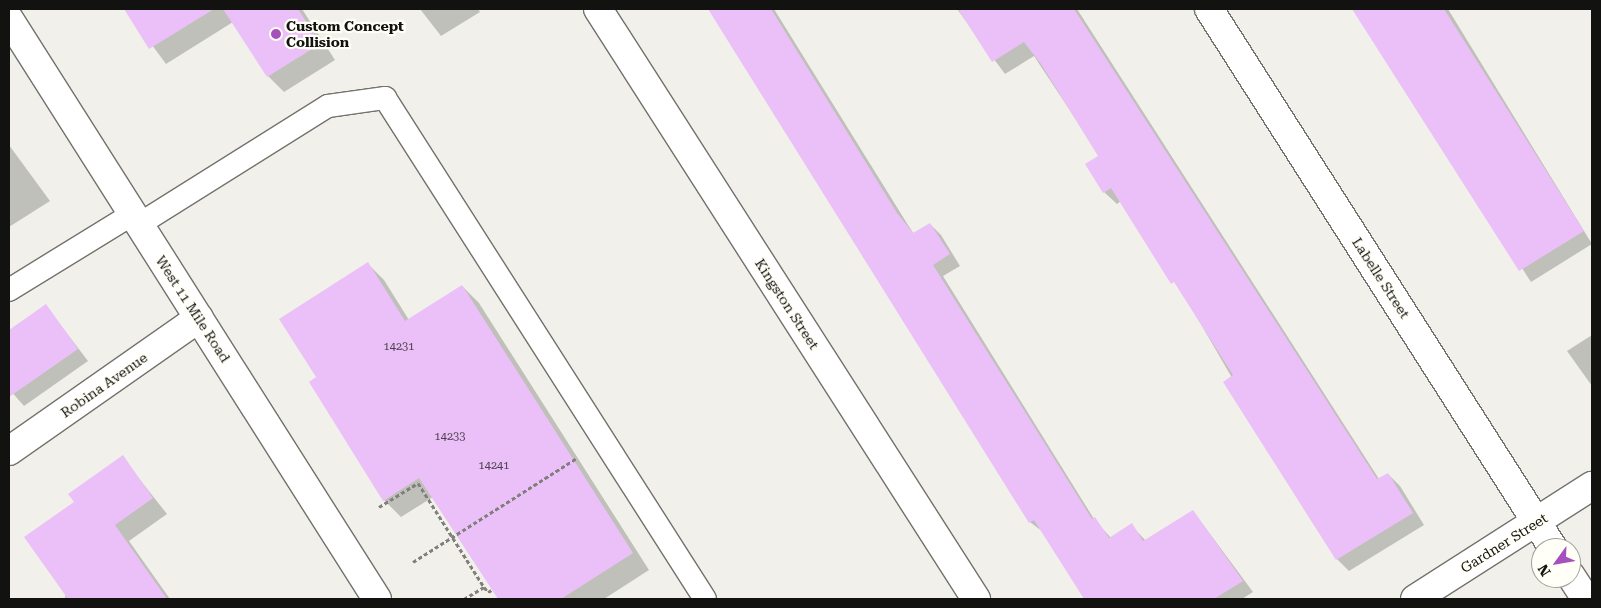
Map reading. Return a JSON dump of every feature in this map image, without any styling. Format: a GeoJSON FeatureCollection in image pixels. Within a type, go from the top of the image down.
{"type":"FeatureCollection","features":[{"type":"Feature","properties":{"kind":"street","name":"Kingston Street"},"geometry":{"type":"LineString","coordinates":[[598,9],[976,599]]}},
{"type":"Feature","properties":{"kind":"street","name":"Labelle Street"},"geometry":{"type":"LineString","coordinates":[[1209,9],[1546,538]]}},
{"type":"Feature","properties":{"kind":"street","name":"West 11 Mile Road"},"geometry":{"type":"LineString","coordinates":[[9,19],[377,599]]}},
{"type":"Feature","properties":{"kind":"street","name":"Robina Avenue"},"geometry":{"type":"LineString","coordinates":[[9,450],[199,318]]}},
{"type":"Feature","properties":{"kind":"street","name":"Gardner Street"},"geometry":{"type":"LineString","coordinates":[[1415,599],[1592,486]]}},
{"type":"Feature","properties":{"kind":"street"},"geometry":{"type":"LineString","coordinates":[[1579,588],[1586,599]]}},
{"type":"Feature","properties":{"kind":"lane"},"geometry":{"type":"LineString","coordinates":[[9,290],[135,220],[328,106],[385,98],[705,599]]}},
{"type":"Feature","properties":{"kind":"path"},"geometry":{"type":"LineString","coordinates":[[413,562],[604,441]]}},
{"type":"Feature","properties":{"kind":"path"},"geometry":{"type":"LineString","coordinates":[[379,507],[418,482],[452,537],[483,580],[488,592],[492,590]]}},
{"type":"Feature","properties":{"kind":"path"},"geometry":{"type":"LineString","coordinates":[[464,599],[484,586]]}},
{"type":"Feature","properties":{"kind":"building"},"geometry":{"type":"Polygon","coordinates":[[[124,9],[214,9],[149,49],[124,9]]]}},
{"type":"Feature","properties":{"kind":"building","name":"Custom Concept Collision"},"geometry":{"type":"Polygon","coordinates":[[[223,9],[298,9],[320,44],[267,77],[223,9]]]}},
{"type":"Feature","properties":{"kind":"building"},"geometry":{"type":"Polygon","coordinates":[[[708,9],[771,9],[897,213],[913,233],[930,223],[950,254],[933,265],[1092,519],[1095,517],[1109,538],[1132,523],[1143,541],[1193,510],[1243,581],[1214,599],[1084,599],[1034,520],[1029,523],[708,9]]]}},
{"type":"Feature","properties":{"kind":"building"},"geometry":{"type":"Polygon","coordinates":[[[958,9],[1074,9],[1377,479],[1388,473],[1413,513],[1336,560],[1223,382],[1233,375],[1174,282],[1171,284],[1111,188],[1103,193],[1085,164],[1098,156],[1041,64],[1024,42],[992,62],[958,9]]]}},
{"type":"Feature","properties":{"kind":"building"},"geometry":{"type":"Polygon","coordinates":[[[1352,9],[1444,9],[1584,231],[1519,271],[1352,9]]]}},
{"type":"Feature","properties":{"kind":"building"},"geometry":{"type":"Polygon","coordinates":[[[368,262],[405,321],[462,285],[633,553],[561,599],[498,599],[419,478],[383,501],[309,382],[316,377],[279,319],[368,262]]]}},
{"type":"Feature","properties":{"kind":"building"},"geometry":{"type":"Polygon","coordinates":[[[46,304],[78,349],[9,397],[9,330],[46,304]]]}},
{"type":"Feature","properties":{"kind":"building"},"geometry":{"type":"Polygon","coordinates":[[[123,455],[153,498],[115,525],[167,599],[68,599],[24,537],[74,502],[68,494],[123,455]]]}},
{"type":"Feature","properties":{"kind":"place","name":"Custom Concept Collision"},"geometry":{"type":"Point","coordinates":[276,34]}}]}
